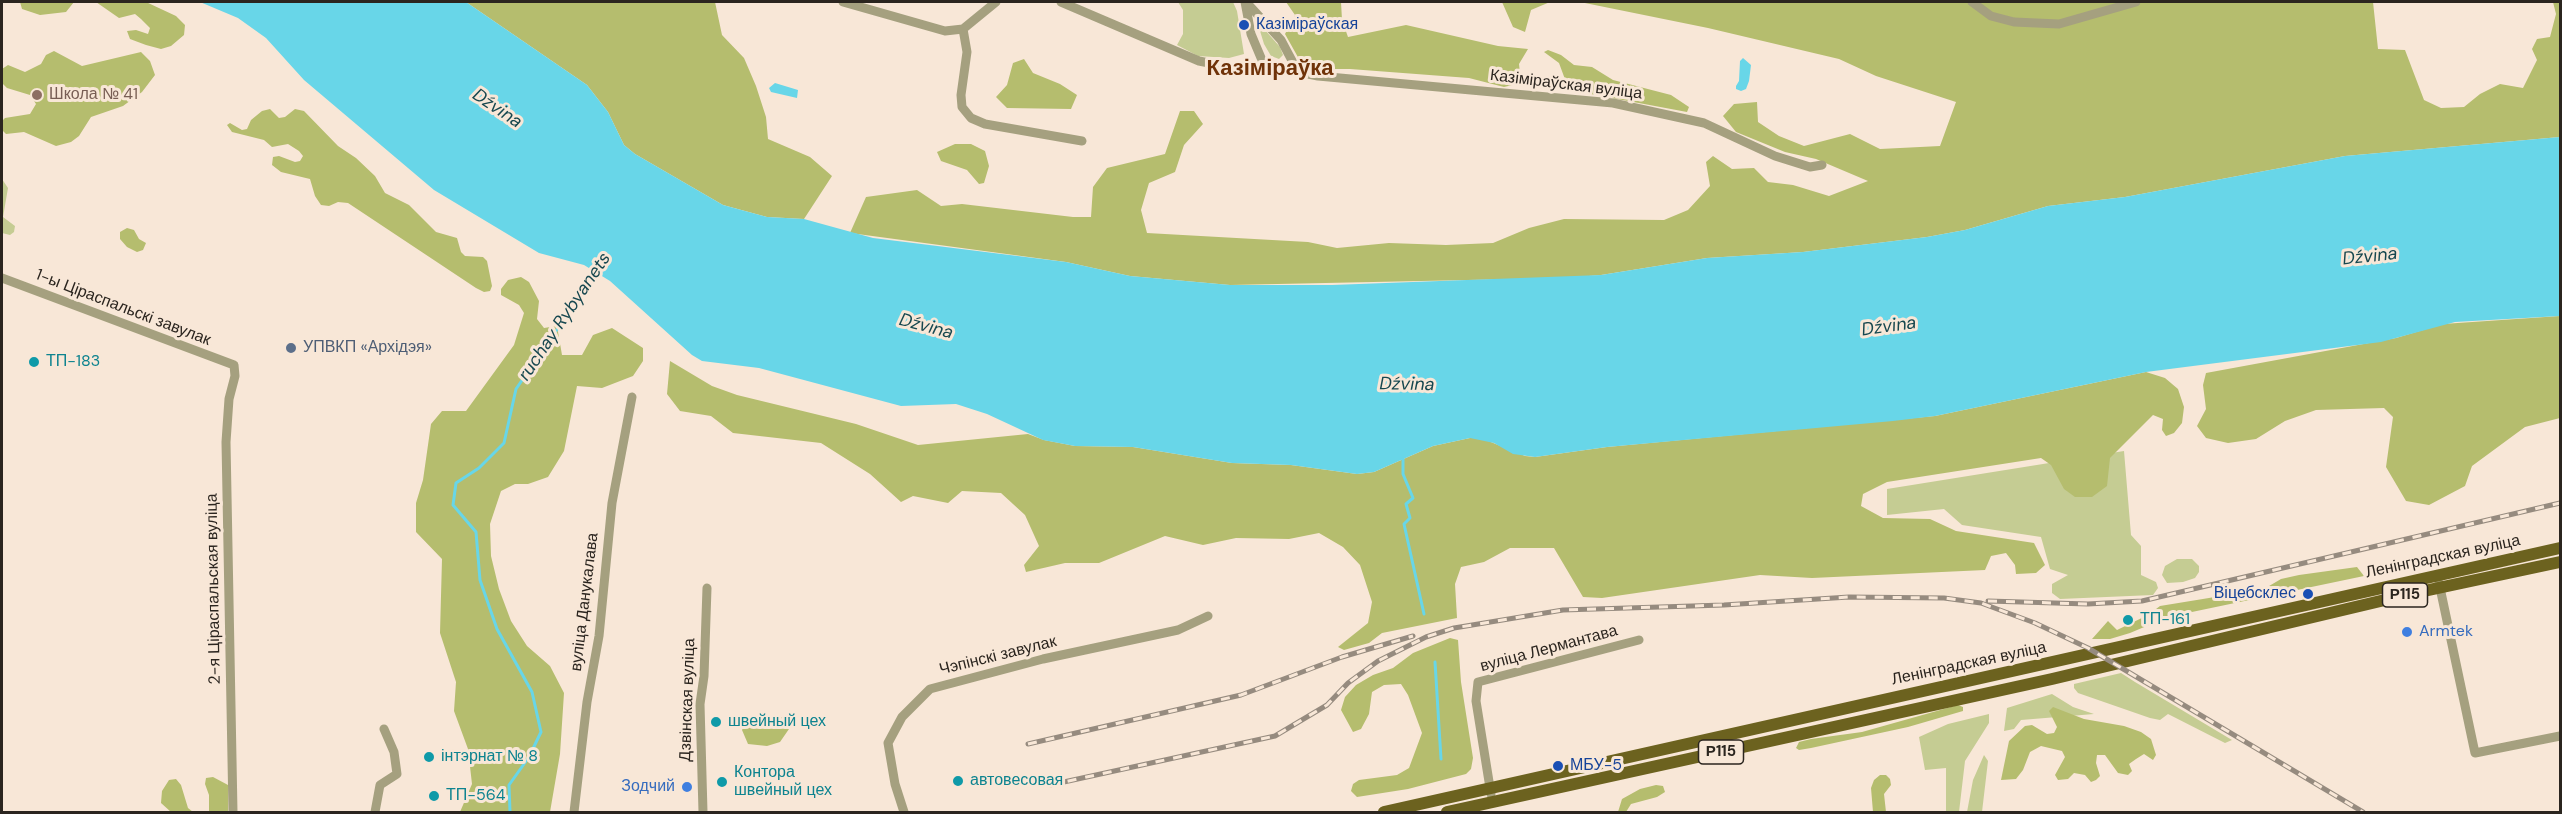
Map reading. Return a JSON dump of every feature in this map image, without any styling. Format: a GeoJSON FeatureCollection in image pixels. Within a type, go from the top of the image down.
{"type":"FeatureCollection","features":[{"type":"Feature","properties":{"kind":"main road","name":"Ленінградская вуліца"},"geometry":{"type":"LineString","coordinates":[[1384,813],[1492,796],[1679,761],[1995,691],[2439,581],[2560,548]]}},
{"type":"Feature","properties":{"kind":"main road","name":"Ленінградская вуліца"},"geometry":{"type":"LineString","coordinates":[[1447,813],[1492,796],[1676,747],[1994,674],[2439,581],[2560,562]]}},
{"type":"Feature","properties":{"kind":"street"},"geometry":{"type":"LineString","coordinates":[[843,2],[945,31],[963,29],[996,2]]}},
{"type":"Feature","properties":{"kind":"street","name":"Казіміраўская вуліца"},"geometry":{"type":"LineString","coordinates":[[1061,2],[1199,61],[1234,68],[1264,65],[1318,76],[1612,103],[1704,123],[1775,156],[1810,167],[1822,165]]}},
{"type":"Feature","properties":{"kind":"street"},"geometry":{"type":"LineString","coordinates":[[1246,2],[1251,34],[1264,65]]}},
{"type":"Feature","properties":{"kind":"street"},"geometry":{"type":"LineString","coordinates":[[1246,2],[1281,40],[1297,70]]}},
{"type":"Feature","properties":{"kind":"street"},"geometry":{"type":"LineString","coordinates":[[1972,2],[1991,16],[2014,22],[2059,24],[2136,2]]}},
{"type":"Feature","properties":{"kind":"street"},"geometry":{"type":"LineString","coordinates":[[963,29],[968,52],[961,95],[963,107],[970,118],[985,124],[1082,141]]}},
{"type":"Feature","properties":{"kind":"street","name":"1-ы Ціраспальскі завулак"},"geometry":{"type":"LineString","coordinates":[[2,278],[234,366]]}},
{"type":"Feature","properties":{"kind":"street","name":"2-я Ціраспальская вуліца"},"geometry":{"type":"LineString","coordinates":[[233,813],[226,442],[229,399],[235,376],[234,366]]}},
{"type":"Feature","properties":{"kind":"street","name":"вуліца Данукалава"},"geometry":{"type":"LineString","coordinates":[[574,813],[586,702],[599,636],[612,503],[632,397]]}},
{"type":"Feature","properties":{"kind":"street"},"geometry":{"type":"LineString","coordinates":[[2439,581],[2475,753],[2560,736]]}},
{"type":"Feature","properties":{"kind":"street","name":"Дзвінская вуліца"},"geometry":{"type":"LineString","coordinates":[[703,813],[700,704],[704,676],[707,588]]}},
{"type":"Feature","properties":{"kind":"street","name":"Чэпінскі завулак"},"geometry":{"type":"LineString","coordinates":[[904,813],[895,784],[888,743],[902,717],[930,689],[1043,659],[1178,630],[1208,616]]}},
{"type":"Feature","properties":{"kind":"street","name":"вуліца Лермантава"},"geometry":{"type":"LineString","coordinates":[[1492,796],[1476,701],[1478,682],[1639,640]]}},
{"type":"Feature","properties":{"kind":"street"},"geometry":{"type":"LineString","coordinates":[[1994,674],[1995,691]]}},
{"type":"Feature","properties":{"kind":"street"},"geometry":{"type":"LineString","coordinates":[[375,813],[380,785],[397,774],[394,752],[384,729]]}},
{"type":"Feature","properties":{"kind":"street"},"geometry":{"type":"LineString","coordinates":[[1676,747],[1679,761]]}},
{"type":"Feature","properties":{"kind":"green space"},"geometry":{"type":"Polygon","coordinates":[[[20,2],[74,2],[66,12],[40,15],[22,9],[20,2]]]}},
{"type":"Feature","properties":{"kind":"green space"},"geometry":{"type":"Polygon","coordinates":[[[96,2],[146,2],[176,16],[185,25],[184,35],[171,46],[161,49],[130,39],[127,31],[136,30],[148,34],[150,28],[135,14],[119,18],[96,2]]]}},
{"type":"Feature","properties":{"kind":"green space"},"geometry":{"type":"Polygon","coordinates":[[[466,2],[715,2],[722,35],[744,58],[756,86],[766,117],[768,139],[810,157],[832,176],[804,219],[767,217],[723,205],[635,154],[624,145],[608,112],[587,85],[466,2]]]}},
{"type":"Feature","properties":{"kind":"green space"},"geometry":{"type":"Polygon","coordinates":[[[1178,2],[1233,2],[1237,11],[1244,54],[1229,58],[1198,56],[1177,45],[1183,34],[1183,10],[1178,2]]]}},
{"type":"Feature","properties":{"kind":"green space"},"geometry":{"type":"Polygon","coordinates":[[[1286,2],[1341,2],[1342,20],[1348,37],[1406,25],[1498,46],[1528,49],[1519,64],[1521,83],[1504,87],[1469,78],[1350,69],[1317,69],[1299,59],[1285,34],[1295,15],[1286,2]]]}},
{"type":"Feature","properties":{"kind":"green space"},"geometry":{"type":"Polygon","coordinates":[[[1502,2],[1550,2],[1531,10],[1525,32],[1513,27],[1502,2]]]}},
{"type":"Feature","properties":{"kind":"green space"},"geometry":{"type":"Polygon","coordinates":[[[1580,2],[2373,2],[2378,49],[2405,50],[2424,100],[2441,108],[2464,107],[2480,94],[2500,84],[2523,88],[2537,60],[2532,49],[2537,39],[2550,37],[2556,14],[2553,2],[2560,2],[2560,137],[2345,156],[2125,197],[2048,206],[1965,230],[1927,237],[1803,252],[1707,258],[1601,275],[1564,278],[1230,285],[1130,276],[1066,262],[850,233],[866,197],[917,190],[941,206],[962,204],[1073,217],[1091,217],[1093,187],[1107,168],[1165,154],[1180,111],[1194,111],[1203,124],[1184,145],[1175,172],[1149,183],[1141,210],[1147,233],[1308,242],[1337,248],[1389,243],[1446,245],[1493,243],[1529,228],[1564,219],[1664,220],[1688,210],[1710,186],[1706,162],[1713,156],[1732,169],[1754,168],[1768,182],[1793,185],[1829,196],[1868,181],[1816,159],[1785,152],[1736,132],[1723,116],[1734,104],[1757,102],[1758,122],[1779,136],[1804,146],[1850,134],[1880,149],[1940,146],[1956,102],[1876,76],[1839,59],[1708,28],[1580,2]]]}},
{"type":"Feature","properties":{"kind":"green space"},"geometry":{"type":"Polygon","coordinates":[[[1257,21],[1280,47],[1283,55],[1279,59],[1271,56],[1264,44],[1257,21]]]}},
{"type":"Feature","properties":{"kind":"green space"},"geometry":{"type":"Polygon","coordinates":[[[1548,50],[1561,55],[1574,65],[1592,67],[1613,80],[1671,95],[1689,107],[1687,112],[1580,92],[1566,82],[1559,63],[1544,52],[1548,50]]]}},
{"type":"Feature","properties":{"kind":"green space"},"geometry":{"type":"Polygon","coordinates":[[[54,51],[82,66],[141,52],[150,61],[155,75],[142,92],[123,106],[91,117],[79,136],[71,142],[56,146],[24,132],[6,134],[2,130],[2,121],[5,118],[30,114],[36,104],[30,95],[7,88],[2,83],[2,69],[8,65],[25,72],[41,64],[46,55],[54,51]]]}},
{"type":"Feature","properties":{"kind":"green space"},"geometry":{"type":"Polygon","coordinates":[[[1024,59],[1033,73],[1060,84],[1077,95],[1071,109],[1007,108],[996,97],[1007,85],[1013,63],[1024,59]]]}},
{"type":"Feature","properties":{"kind":"green space"},"geometry":{"type":"Polygon","coordinates":[[[270,109],[279,118],[285,117],[295,109],[304,111],[338,146],[356,158],[375,176],[385,193],[409,205],[436,232],[457,238],[461,252],[465,256],[483,257],[487,261],[492,286],[490,291],[484,292],[476,288],[348,203],[321,205],[315,196],[310,179],[281,172],[272,165],[273,157],[279,156],[295,162],[300,161],[303,156],[299,151],[288,144],[272,147],[264,140],[232,132],[227,125],[230,123],[242,130],[247,129],[251,120],[262,111],[270,109]]]}},
{"type":"Feature","properties":{"kind":"green space"},"geometry":{"type":"Polygon","coordinates":[[[955,144],[971,144],[985,151],[989,166],[984,183],[979,184],[967,170],[941,161],[937,152],[955,144]]]}},
{"type":"Feature","properties":{"kind":"green space"},"geometry":{"type":"Polygon","coordinates":[[[2,179],[8,188],[3,217],[15,226],[14,232],[10,235],[2,233],[2,179]]]}},
{"type":"Feature","properties":{"kind":"green space"},"geometry":{"type":"Polygon","coordinates":[[[127,228],[134,230],[139,239],[146,243],[143,250],[137,252],[127,247],[120,239],[120,232],[127,228]]]}},
{"type":"Feature","properties":{"kind":"green space"},"geometry":{"type":"Polygon","coordinates":[[[521,277],[529,282],[539,301],[537,319],[544,328],[557,326],[562,355],[582,355],[593,335],[612,328],[643,348],[643,361],[633,376],[602,388],[577,386],[564,451],[548,477],[528,484],[515,484],[501,491],[490,524],[491,556],[499,589],[511,621],[527,646],[550,666],[564,693],[560,754],[550,812],[460,812],[472,784],[468,749],[454,711],[456,682],[440,633],[442,559],[416,532],[416,503],[423,480],[431,424],[442,411],[466,411],[514,345],[524,313],[519,305],[501,295],[501,289],[508,280],[521,277]]]}},
{"type":"Feature","properties":{"kind":"green space"},"geometry":{"type":"Polygon","coordinates":[[[2560,316],[2560,418],[2525,427],[2472,466],[2465,486],[2429,505],[2406,501],[2386,467],[2393,417],[2384,408],[2316,410],[2285,421],[2256,439],[2228,443],[2206,438],[2197,426],[2206,409],[2203,385],[2206,373],[2396,338],[2443,324],[2560,316]]]}},
{"type":"Feature","properties":{"kind":"green space"},"geometry":{"type":"Polygon","coordinates":[[[670,361],[712,386],[737,395],[856,424],[918,445],[1028,434],[1044,440],[1075,446],[1133,447],[1232,463],[1291,465],[1357,474],[1374,472],[1433,446],[1470,438],[1481,438],[1525,456],[1535,457],[1607,447],[1935,416],[2146,372],[2165,378],[2178,389],[2184,407],[2182,423],[2174,433],[2166,436],[2162,430],[2163,419],[2153,415],[2110,458],[2107,486],[2092,497],[2075,497],[2064,489],[2051,465],[2041,458],[1887,482],[1863,494],[1861,506],[1883,518],[1930,519],[1956,531],[2034,543],[2045,565],[2036,573],[2016,574],[2015,565],[2006,553],[1991,556],[1985,570],[1812,578],[1760,575],[1602,598],[1583,597],[1554,548],[1510,548],[1484,562],[1461,567],[1455,584],[1457,618],[1382,633],[1369,643],[1344,650],[1338,647],[1368,623],[1372,602],[1360,565],[1343,547],[1319,533],[1289,539],[1236,538],[1203,545],[1165,536],[1099,563],[1065,563],[1026,572],[1024,565],[1039,546],[1025,515],[1001,493],[962,491],[948,503],[913,496],[901,502],[870,474],[821,443],[733,433],[711,416],[680,411],[667,394],[670,361]]]}},
{"type":"Feature","properties":{"kind":"green space"},"geometry":{"type":"Polygon","coordinates":[[[2124,451],[2131,535],[2141,546],[2141,575],[2156,582],[2158,588],[2153,595],[2060,599],[2052,593],[2052,584],[2068,575],[2050,569],[2041,537],[1962,525],[1944,509],[1887,515],[1887,489],[2124,451]]]}},
{"type":"Feature","properties":{"kind":"green space"},"geometry":{"type":"Polygon","coordinates":[[[2177,559],[2192,559],[2199,566],[2199,572],[2195,578],[2183,582],[2167,583],[2162,575],[2165,566],[2177,559]]]}},
{"type":"Feature","properties":{"kind":"green space"},"geometry":{"type":"Polygon","coordinates":[[[2357,567],[2364,576],[2168,617],[2110,639],[2092,639],[2108,621],[2117,630],[2148,615],[2160,606],[2264,589],[2281,579],[2357,567]]]}},
{"type":"Feature","properties":{"kind":"green space"},"geometry":{"type":"Polygon","coordinates":[[[1450,638],[1458,640],[1461,682],[1473,758],[1471,769],[1466,774],[1408,789],[1357,797],[1351,791],[1353,784],[1359,780],[1397,775],[1409,768],[1422,733],[1408,695],[1401,684],[1384,685],[1372,692],[1369,714],[1361,729],[1353,732],[1341,710],[1345,697],[1356,685],[1373,675],[1393,668],[1413,653],[1450,638]]]}},
{"type":"Feature","properties":{"kind":"green space"},"geometry":{"type":"Polygon","coordinates":[[[2121,673],[2232,740],[2225,743],[2168,714],[2160,720],[2150,718],[2078,693],[2074,688],[2074,684],[2121,673]]]}},
{"type":"Feature","properties":{"kind":"green space"},"geometry":{"type":"Polygon","coordinates":[[[2052,694],[2073,707],[2094,714],[2021,720],[2014,729],[2004,731],[2007,708],[2052,694]]]}},
{"type":"Feature","properties":{"kind":"green space"},"geometry":{"type":"Polygon","coordinates":[[[1958,705],[1963,707],[1963,711],[1908,727],[1811,748],[1799,750],[1796,748],[1799,742],[1862,732],[1958,705]]]}},
{"type":"Feature","properties":{"kind":"green space"},"geometry":{"type":"Polygon","coordinates":[[[2053,707],[2084,719],[2124,726],[2141,732],[2151,739],[2156,755],[2153,760],[2144,754],[2129,764],[2132,771],[2128,775],[2118,773],[2105,755],[2097,755],[2096,763],[2100,776],[2096,780],[2091,782],[2085,775],[2074,773],[2068,779],[2058,780],[2055,775],[2065,757],[2062,751],[2041,746],[2030,752],[2023,770],[2016,779],[2001,780],[2009,741],[2025,726],[2032,725],[2047,734],[2054,733],[2057,727],[2049,711],[2053,707]]]}},
{"type":"Feature","properties":{"kind":"green space"},"geometry":{"type":"Polygon","coordinates":[[[762,714],[779,716],[788,721],[789,729],[780,742],[767,746],[748,744],[742,730],[747,719],[762,714]]]}},
{"type":"Feature","properties":{"kind":"green space"},"geometry":{"type":"Polygon","coordinates":[[[1989,714],[1989,723],[1965,761],[1959,812],[1946,812],[1946,768],[1925,770],[1919,737],[1948,724],[1989,714]]]}},
{"type":"Feature","properties":{"kind":"green space"},"geometry":{"type":"Polygon","coordinates":[[[1984,755],[1988,761],[1982,812],[1967,812],[1973,780],[1984,755]]]}},
{"type":"Feature","properties":{"kind":"green space"},"geometry":{"type":"Polygon","coordinates":[[[1880,775],[1886,775],[1891,785],[1884,794],[1886,812],[1873,812],[1871,788],[1874,780],[1880,775]]]}},
{"type":"Feature","properties":{"kind":"green space"},"geometry":{"type":"Polygon","coordinates":[[[213,777],[228,785],[228,812],[209,812],[209,795],[205,784],[206,778],[213,777]]]}},
{"type":"Feature","properties":{"kind":"green space"},"geometry":{"type":"Polygon","coordinates":[[[176,779],[181,785],[188,808],[193,812],[171,812],[161,803],[162,791],[169,780],[176,779]]]}},
{"type":"Feature","properties":{"kind":"green space"},"geometry":{"type":"Polygon","coordinates":[[[1656,785],[1663,786],[1665,792],[1657,797],[1631,804],[1626,812],[1618,812],[1622,799],[1640,789],[1656,785]]]}},
{"type":"Feature","properties":{"kind":"water","name":"Dźvina"},"geometry":{"type":"Polygon","coordinates":[[[200,2],[466,2],[587,85],[608,112],[624,145],[635,154],[723,205],[767,217],[804,219],[873,238],[1066,262],[1130,276],[1230,285],[1332,285],[1601,275],[1707,258],[1803,252],[1927,237],[1965,230],[2048,206],[2125,197],[2345,156],[2560,137],[2560,316],[2455,322],[2381,342],[2146,372],[1935,416],[1893,421],[1607,447],[1535,457],[1513,454],[1494,443],[1470,438],[1433,446],[1374,472],[1357,474],[1291,465],[1232,463],[1133,447],[1075,446],[1043,440],[987,414],[956,404],[901,406],[759,368],[702,361],[692,355],[610,281],[584,265],[539,253],[434,190],[304,80],[266,38],[238,18],[200,2]]]}},
{"type":"Feature","properties":{"kind":"water"},"geometry":{"type":"Polygon","coordinates":[[[1743,58],[1751,65],[1746,89],[1741,91],[1736,89],[1736,86],[1739,81],[1740,61],[1743,58]]]}},
{"type":"Feature","properties":{"kind":"water"},"geometry":{"type":"Polygon","coordinates":[[[775,83],[798,90],[797,98],[771,92],[769,88],[775,83]]]}},
{"type":"Feature","properties":{"kind":"waterway","name":"ruchay Rybyanets"},"geometry":{"type":"LineString","coordinates":[[510,812],[509,785],[529,757],[541,732],[532,692],[497,629],[480,580],[476,532],[453,505],[456,483],[479,468],[504,443],[516,389],[598,270]]}},
{"type":"Feature","properties":{"kind":"waterway"},"geometry":{"type":"LineString","coordinates":[[1403,459],[1403,474],[1413,498],[1406,504],[1410,518],[1404,524],[1424,614]]}},
{"type":"Feature","properties":{"kind":"waterway"},"geometry":{"type":"LineString","coordinates":[[1435,662],[1441,759]]}},
{"type":"Feature","properties":{"kind":"railway"},"geometry":{"type":"LineString","coordinates":[[1988,601],[2088,604],[2142,601],[2560,503]]}},
{"type":"Feature","properties":{"kind":"railway"},"geometry":{"type":"LineString","coordinates":[[1050,785],[1275,736],[1327,705],[1348,683],[1378,661],[1426,637],[1454,628],[1563,610],[1724,605],[1849,597],[1944,598],[1981,603],[2035,623],[2088,648],[2363,812]]}},
{"type":"Feature","properties":{"kind":"railway"},"geometry":{"type":"LineString","coordinates":[[1028,744],[1241,695],[1342,657],[1413,636]]}},
{"type":"Feature","properties":{"kind":"place","name":"Казіміраўская"},"geometry":{"type":"Point","coordinates":[1244,25]}},
{"type":"Feature","properties":{"kind":"place","name":"Школа № 41"},"geometry":{"type":"Point","coordinates":[37,95]}},
{"type":"Feature","properties":{"kind":"place","name":"УПВКП «Архідэя»"},"geometry":{"type":"Point","coordinates":[291,348]}},
{"type":"Feature","properties":{"kind":"place","name":"ТП-183"},"geometry":{"type":"Point","coordinates":[34,362]}},
{"type":"Feature","properties":{"kind":"place","name":"Віцебсклес"},"geometry":{"type":"Point","coordinates":[2308,594]}},
{"type":"Feature","properties":{"kind":"place","name":"ТП-161"},"geometry":{"type":"Point","coordinates":[2128,620]}},
{"type":"Feature","properties":{"kind":"place","name":"Armtek"},"geometry":{"type":"Point","coordinates":[2407,632]}},
{"type":"Feature","properties":{"kind":"place","name":"швейный цех"},"geometry":{"type":"Point","coordinates":[716,722]}},
{"type":"Feature","properties":{"kind":"place","name":"інтэрнат № 8"},"geometry":{"type":"Point","coordinates":[429,757]}},
{"type":"Feature","properties":{"kind":"place","name":"МБУ-5"},"geometry":{"type":"Point","coordinates":[1558,766]}},
{"type":"Feature","properties":{"kind":"place","name":"автовесовая"},"geometry":{"type":"Point","coordinates":[958,781]}},
{"type":"Feature","properties":{"kind":"place","name":"Контора швейный цех"},"geometry":{"type":"Point","coordinates":[722,782]}},
{"type":"Feature","properties":{"kind":"place","name":"Зодчий"},"geometry":{"type":"Point","coordinates":[687,787]}},
{"type":"Feature","properties":{"kind":"place","name":"ТП-564"},"geometry":{"type":"Point","coordinates":[434,796]}},
{"type":"Feature","properties":{"kind":"district","name":"Казіміраўка"},"geometry":{"type":"Point","coordinates":[1270,69]}}]}
